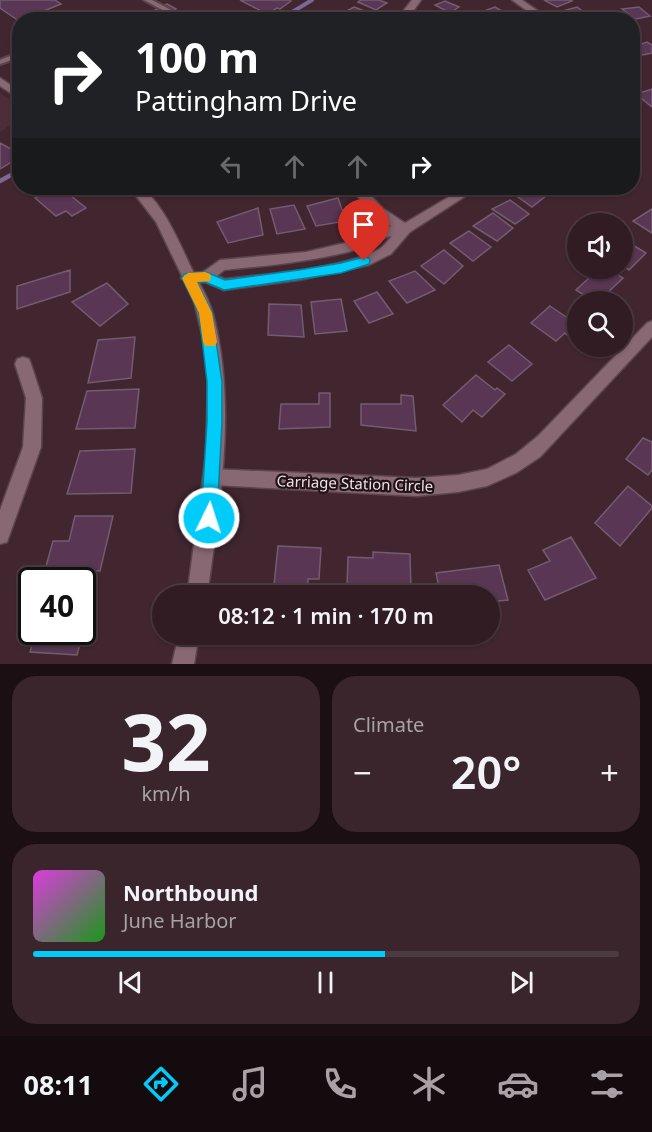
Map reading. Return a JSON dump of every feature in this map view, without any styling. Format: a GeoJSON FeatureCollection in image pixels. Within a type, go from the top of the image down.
{"type":"FeatureCollection","features":[{"type":"Feature","properties":{"kind":"street"},"geometry":{"type":"LineString","coordinates":[[516,0],[535,12]]}},
{"type":"Feature","properties":{"kind":"street"},"geometry":{"type":"LineString","coordinates":[[142,195],[161,217],[206,313],[212,351],[215,422],[212,477],[209,518],[199,585]]}},
{"type":"Feature","properties":{"kind":"street"},"geometry":{"type":"LineString","coordinates":[[363,195],[379,212],[405,229]]}},
{"type":"Feature","properties":{"kind":"street"},"geometry":{"type":"LineString","coordinates":[[188,278],[206,277],[224,285],[328,270],[364,261],[386,251],[405,229],[461,195]]}},
{"type":"Feature","properties":{"kind":"street"},"geometry":{"type":"LineString","coordinates":[[206,277],[220,265],[322,253],[353,246],[378,232],[405,229]]}},
{"type":"Feature","properties":{"kind":"street"},"geometry":{"type":"LineString","coordinates":[[322,253],[328,270]]}},
{"type":"Feature","properties":{"kind":"street"},"geometry":{"type":"LineString","coordinates":[[283,259],[286,277]]}},
{"type":"Feature","properties":{"kind":"street","name":"Carriage Station Circle"},"geometry":{"type":"LineString","coordinates":[[212,477],[417,487],[472,482],[498,473],[519,462],[545,442],[652,327]]}},
{"type":"Feature","properties":{"kind":"street"},"geometry":{"type":"LineString","coordinates":[[2,526],[32,447],[34,398],[23,364]]}},
{"type":"Feature","properties":{"kind":"street"},"geometry":{"type":"LineString","coordinates":[[183,664],[187,645]]}},
{"type":"Feature","properties":{"kind":"lane"},"geometry":{"type":"LineString","coordinates":[[147,0],[171,12]]}},
{"type":"Feature","properties":{"kind":"shaded area"},"geometry":{"type":"Polygon","coordinates":[[[0,93],[12,101],[12,124],[0,132],[0,93]]]}},
{"type":"Feature","properties":{"kind":"building"},"geometry":{"type":"Polygon","coordinates":[[[0,0],[55,0],[61,4],[41,12],[12,12],[12,16],[0,8],[0,0]]]}},
{"type":"Feature","properties":{"kind":"building"},"geometry":{"type":"Polygon","coordinates":[[[240,0],[291,1],[280,9],[263,12],[240,0]]]}},
{"type":"Feature","properties":{"kind":"building"},"geometry":{"type":"Polygon","coordinates":[[[379,0],[387,3],[376,10],[358,2],[379,0]]]}},
{"type":"Feature","properties":{"kind":"building"},"geometry":{"type":"Polygon","coordinates":[[[544,0],[570,0],[572,1],[557,7],[544,0]]]}},
{"type":"Feature","properties":{"kind":"building"},"geometry":{"type":"Polygon","coordinates":[[[445,1],[459,7],[448,12],[435,5],[445,1]]]}},
{"type":"Feature","properties":{"kind":"building"},"geometry":{"type":"Polygon","coordinates":[[[167,4],[176,9],[169,12],[151,12],[167,4]]]}},
{"type":"Feature","properties":{"kind":"building"},"geometry":{"type":"Polygon","coordinates":[[[354,7],[367,12],[345,12],[354,7]]]}},
{"type":"Feature","properties":{"kind":"building"},"geometry":{"type":"Polygon","coordinates":[[[495,7],[504,12],[481,12],[495,7]]]}},
{"type":"Feature","properties":{"kind":"building"},"geometry":{"type":"Polygon","coordinates":[[[577,7],[584,12],[559,12],[577,7]]]}},
{"type":"Feature","properties":{"kind":"building"},"geometry":{"type":"Polygon","coordinates":[[[639,7],[650,16],[640,18],[640,12],[626,12],[622,9],[639,7]]]}},
{"type":"Feature","properties":{"kind":"building"},"geometry":{"type":"Polygon","coordinates":[[[647,42],[652,45],[652,53],[643,55],[640,53],[640,44],[647,42]]]}},
{"type":"Feature","properties":{"kind":"building"},"geometry":{"type":"Polygon","coordinates":[[[652,89],[652,107],[640,97],[640,93],[652,89]]]}},
{"type":"Feature","properties":{"kind":"building"},"geometry":{"type":"Polygon","coordinates":[[[0,143],[12,150],[12,162],[0,169],[0,143]]]}},
{"type":"Feature","properties":{"kind":"building"},"geometry":{"type":"Polygon","coordinates":[[[41,195],[70,195],[86,208],[72,216],[66,211],[56,216],[35,198],[41,195]]]}},
{"type":"Feature","properties":{"kind":"building"},"geometry":{"type":"Polygon","coordinates":[[[515,195],[547,195],[532,207],[515,195]]]}},
{"type":"Feature","properties":{"kind":"building"},"geometry":{"type":"Polygon","coordinates":[[[338,198],[346,221],[316,226],[307,206],[338,198]]]}},
{"type":"Feature","properties":{"kind":"building"},"geometry":{"type":"Polygon","coordinates":[[[510,200],[529,214],[515,224],[492,209],[510,200]]]}},
{"type":"Feature","properties":{"kind":"building"},"geometry":{"type":"Polygon","coordinates":[[[294,205],[305,229],[277,234],[270,209],[294,205]]]}},
{"type":"Feature","properties":{"kind":"building"},"geometry":{"type":"Polygon","coordinates":[[[258,208],[263,235],[228,243],[217,222],[258,208]]]}},
{"type":"Feature","properties":{"kind":"building"},"geometry":{"type":"Polygon","coordinates":[[[652,209],[652,233],[633,221],[652,209]]]}},
{"type":"Feature","properties":{"kind":"building"},"geometry":{"type":"Polygon","coordinates":[[[493,213],[513,228],[497,241],[473,226],[493,213]]]}},
{"type":"Feature","properties":{"kind":"building"},"geometry":{"type":"Polygon","coordinates":[[[469,231],[491,247],[473,261],[450,243],[469,231]]]}},
{"type":"Feature","properties":{"kind":"building"},"geometry":{"type":"Polygon","coordinates":[[[633,245],[646,253],[633,266],[633,245]]]}},
{"type":"Feature","properties":{"kind":"building"},"geometry":{"type":"Polygon","coordinates":[[[444,250],[463,266],[444,284],[421,266],[444,250]]]}},
{"type":"Feature","properties":{"kind":"building"},"geometry":{"type":"Polygon","coordinates":[[[70,270],[70,292],[17,309],[17,286],[70,270]]]}},
{"type":"Feature","properties":{"kind":"building"},"geometry":{"type":"Polygon","coordinates":[[[415,271],[435,290],[407,303],[389,281],[415,271]]]}},
{"type":"Feature","properties":{"kind":"building"},"geometry":{"type":"Polygon","coordinates":[[[588,279],[622,279],[609,291],[576,290],[588,279]]]}},
{"type":"Feature","properties":{"kind":"building"},"geometry":{"type":"Polygon","coordinates":[[[107,283],[128,304],[100,326],[72,302],[107,283]]]}},
{"type":"Feature","properties":{"kind":"building"},"geometry":{"type":"Polygon","coordinates":[[[377,292],[393,314],[369,323],[354,301],[377,292]]]}},
{"type":"Feature","properties":{"kind":"building"},"geometry":{"type":"Polygon","coordinates":[[[341,299],[347,331],[315,334],[311,302],[341,299]]]}},
{"type":"Feature","properties":{"kind":"building"},"geometry":{"type":"Polygon","coordinates":[[[269,304],[301,305],[304,337],[268,335],[269,304]]]}},
{"type":"Feature","properties":{"kind":"building"},"geometry":{"type":"Polygon","coordinates":[[[550,306],[567,318],[567,335],[565,333],[556,341],[531,323],[550,306]]]}},
{"type":"Feature","properties":{"kind":"building"},"geometry":{"type":"Polygon","coordinates":[[[135,337],[131,378],[88,383],[98,340],[135,337]]]}},
{"type":"Feature","properties":{"kind":"building"},"geometry":{"type":"Polygon","coordinates":[[[509,345],[532,364],[512,381],[488,362],[509,345]]]}},
{"type":"Feature","properties":{"kind":"building"},"geometry":{"type":"Polygon","coordinates":[[[476,375],[495,390],[497,388],[505,394],[482,417],[473,410],[462,422],[443,405],[476,375]]]}},
{"type":"Feature","properties":{"kind":"building"},"geometry":{"type":"Polygon","coordinates":[[[139,389],[135,428],[76,429],[87,391],[139,389]]]}},
{"type":"Feature","properties":{"kind":"building"},"geometry":{"type":"Polygon","coordinates":[[[319,393],[330,393],[330,427],[279,429],[281,404],[319,404],[319,393]]]}},
{"type":"Feature","properties":{"kind":"building"},"geometry":{"type":"Polygon","coordinates":[[[401,395],[413,396],[416,431],[361,425],[361,404],[401,404],[401,395]]]}},
{"type":"Feature","properties":{"kind":"building"},"geometry":{"type":"Polygon","coordinates":[[[643,438],[652,442],[652,470],[648,475],[626,459],[643,438]]]}},
{"type":"Feature","properties":{"kind":"building"},"geometry":{"type":"Polygon","coordinates":[[[135,449],[131,493],[67,494],[80,451],[135,449]]]}},
{"type":"Feature","properties":{"kind":"building"},"geometry":{"type":"Polygon","coordinates":[[[628,486],[652,508],[620,546],[595,523],[628,486]]]}},
{"type":"Feature","properties":{"kind":"building"},"geometry":{"type":"Polygon","coordinates":[[[75,516],[113,516],[100,571],[96,571],[96,567],[46,567],[53,541],[69,541],[75,516]]]}},
{"type":"Feature","properties":{"kind":"building"},"geometry":{"type":"Polygon","coordinates":[[[571,537],[596,578],[545,600],[528,570],[550,561],[543,550],[571,537]]]}},
{"type":"Feature","properties":{"kind":"building"},"geometry":{"type":"Polygon","coordinates":[[[278,546],[321,548],[319,579],[308,579],[308,585],[274,585],[278,546]]]}},
{"type":"Feature","properties":{"kind":"building"},"geometry":{"type":"Polygon","coordinates":[[[373,552],[410,554],[411,585],[347,585],[348,557],[373,558],[373,552]]]}},
{"type":"Feature","properties":{"kind":"building"},"geometry":{"type":"Polygon","coordinates":[[[499,565],[508,600],[500,601],[500,585],[439,585],[436,573],[499,565]]]}},
{"type":"Feature","properties":{"kind":"building"},"geometry":{"type":"Polygon","coordinates":[[[32,645],[80,645],[77,655],[30,652],[32,645]]]}},
{"type":"Feature","properties":{"kind":"waterway"},"geometry":{"type":"LineString","coordinates":[[292,12],[312,0]]}},
{"type":"Feature","properties":{"kind":"waterway"},"geometry":{"type":"LineString","coordinates":[[0,181],[12,174]]}},
{"type":"Feature","properties":{"kind":"slow traffic"},"geometry":{"type":"LineString","coordinates":[[205,277],[188,278],[206,313],[210,342]]}},
{"type":"Feature","properties":{"kind":"route"},"geometry":{"type":"LineString","coordinates":[[209,518],[215,422],[212,351],[206,313],[188,278],[206,277],[224,285],[341,268],[364,261]]}}]}
